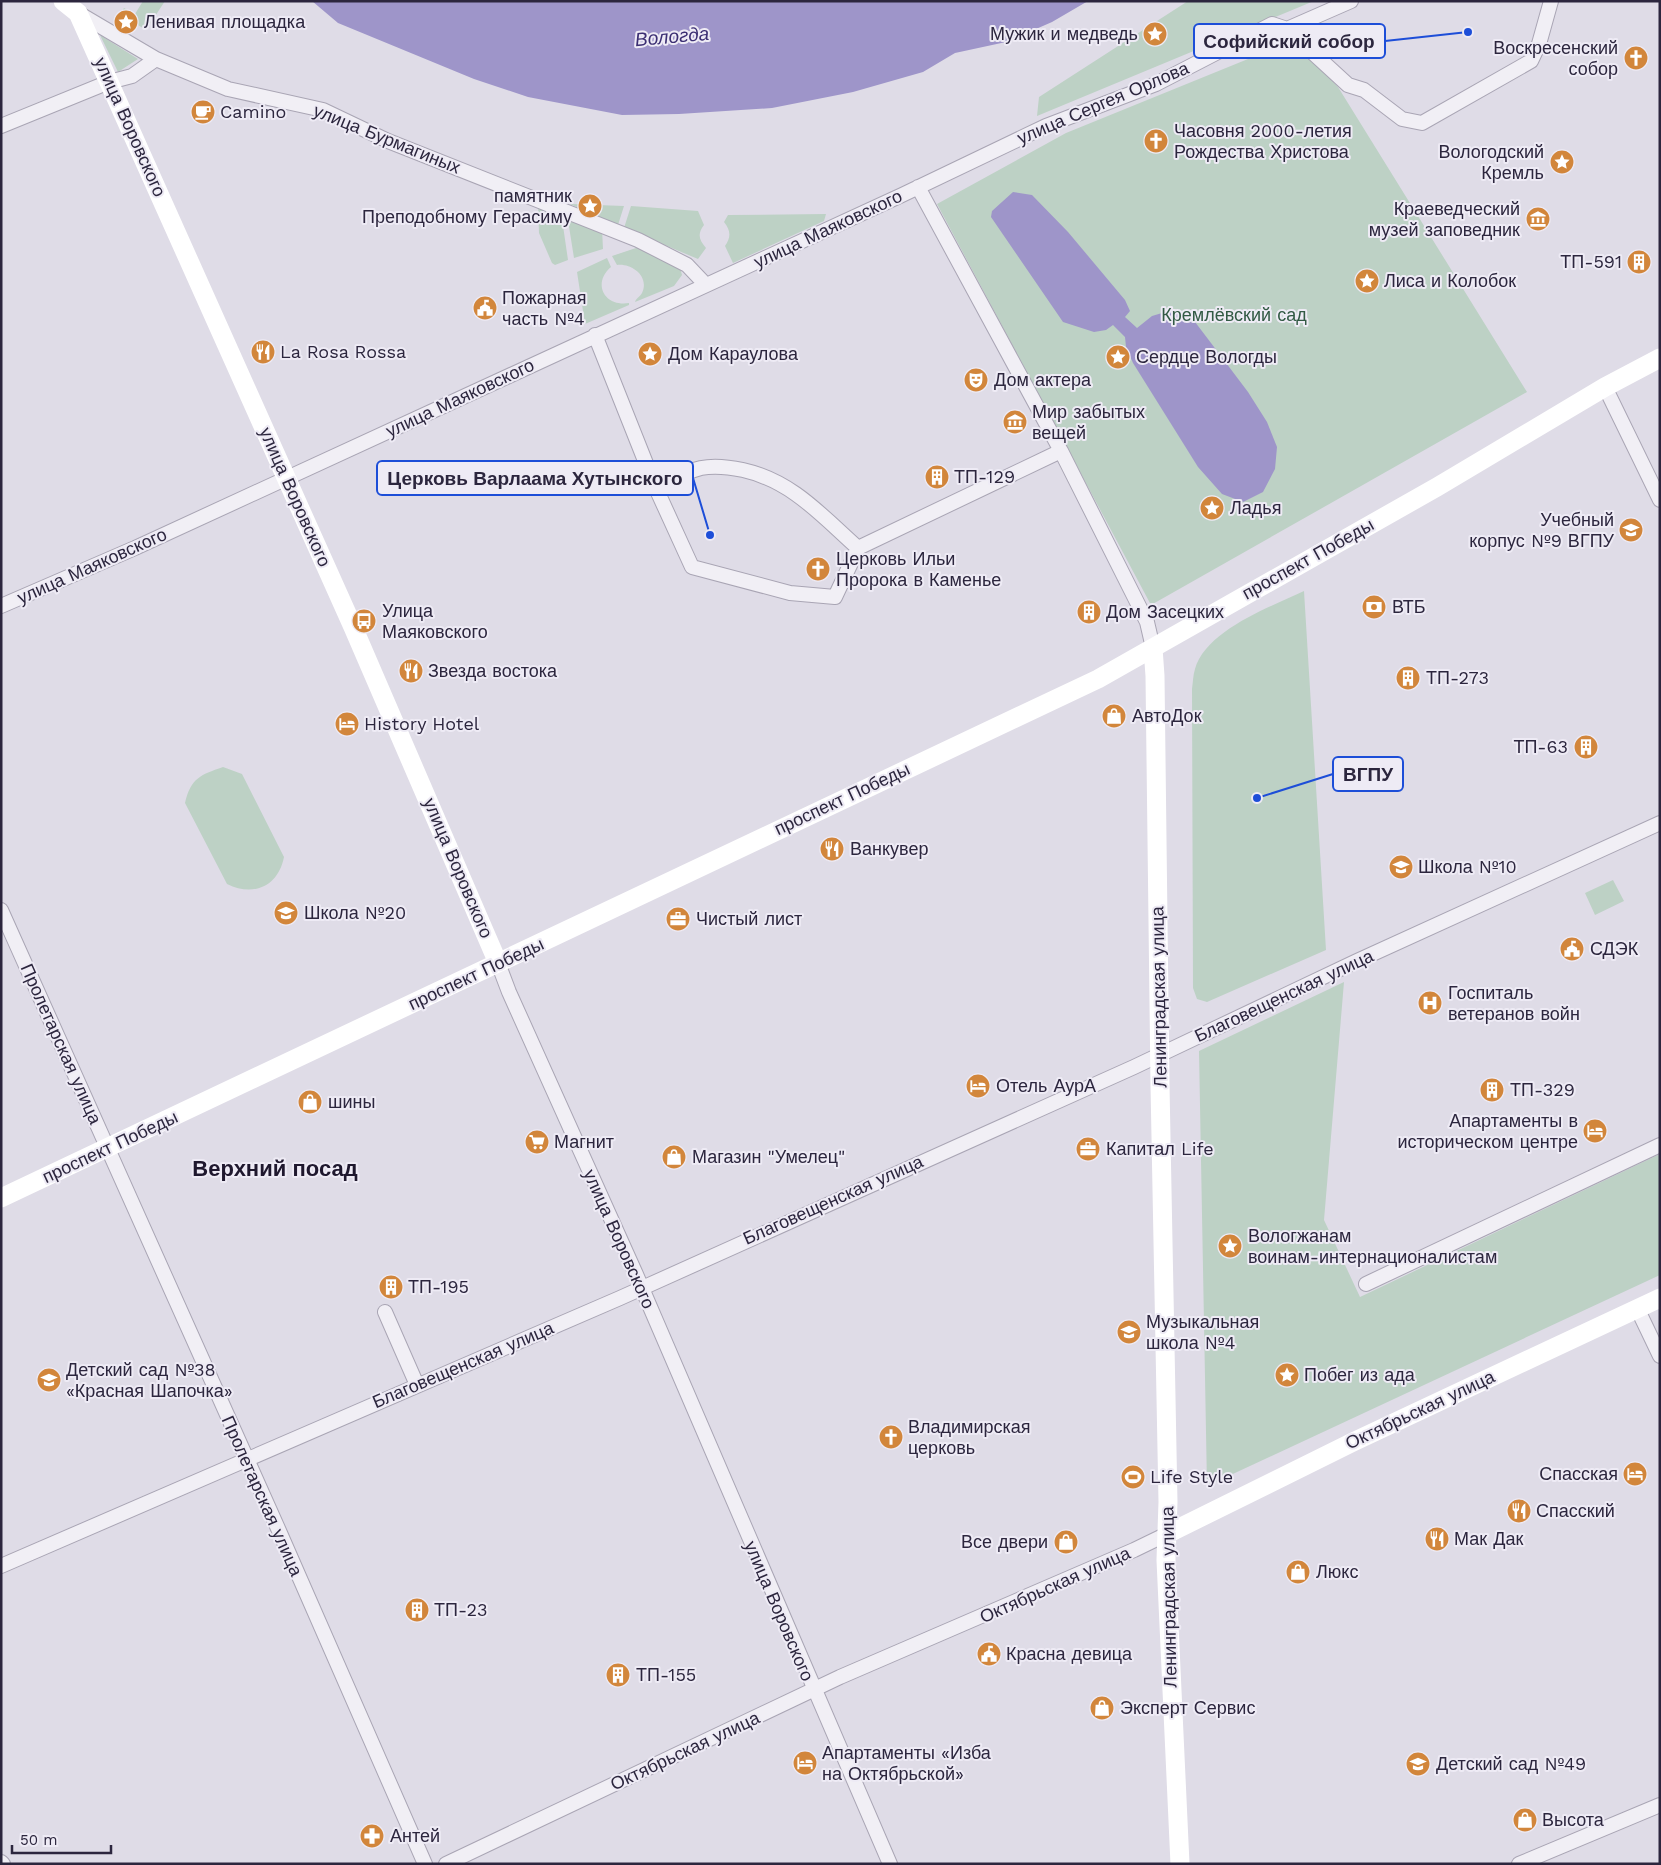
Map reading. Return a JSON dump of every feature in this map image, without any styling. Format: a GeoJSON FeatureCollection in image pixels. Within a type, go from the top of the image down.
{"type":"FeatureCollection","features":[{"type":"Feature","properties":{"kind":"main road","name":"улица Бурмагиных"},"geometry":{"type":"LineString","coordinates":[[63,1],[78,13]]}},
{"type":"Feature","properties":{"kind":"main road","name":"улица Воровского"},"geometry":{"type":"LineString","coordinates":[[78,13],[287,478],[498,963]]}},
{"type":"Feature","properties":{"kind":"main road","name":"проспект Победы"},"geometry":{"type":"LineString","coordinates":[[1,1198],[1098,678],[1437,487],[1604,387],[1660,358]]}},
{"type":"Feature","properties":{"kind":"main road","name":"Ленинградская улица"},"geometry":{"type":"LineString","coordinates":[[1153,648],[1155,676],[1166,1534],[1169,1656],[1180,1864]]}},
{"type":"Feature","properties":{"kind":"main road","name":"Октябрьская улица"},"geometry":{"type":"LineString","coordinates":[[1166,1534],[1353,1442],[1660,1298]]}},
{"type":"Feature","properties":{"kind":"street","name":"улица Сергея Орлова"},"geometry":{"type":"LineString","coordinates":[[918,187],[1046,126],[1156,84],[1272,24],[1287,29],[1351,1]]}},
{"type":"Feature","properties":{"kind":"street"},"geometry":{"type":"LineString","coordinates":[[1287,29],[1348,85],[1364,90],[1402,119],[1422,123],[1531,61],[1539,44],[1551,1]]}},
{"type":"Feature","properties":{"kind":"street","name":"улица Бурмагиных"},"geometry":{"type":"LineString","coordinates":[[78,13],[156,59],[228,89],[323,110],[388,141],[638,240],[687,265],[706,285]]}},
{"type":"Feature","properties":{"kind":"street"},"geometry":{"type":"LineString","coordinates":[[1,126],[109,82],[132,76],[156,59]]}},
{"type":"Feature","properties":{"kind":"street","name":"улица Маяковского"},"geometry":{"type":"LineString","coordinates":[[1,606],[135,548],[918,187]]}},
{"type":"Feature","properties":{"kind":"street","name":"Ленинградская улица"},"geometry":{"type":"LineString","coordinates":[[918,187],[1061,451],[1147,622],[1153,648]]}},
{"type":"Feature","properties":{"kind":"street"},"geometry":{"type":"LineString","coordinates":[[595,336],[655,486],[692,567],[790,593],[835,597],[858,548],[1061,451]]}},
{"type":"Feature","properties":{"kind":"street"},"geometry":{"type":"LineString","coordinates":[[1604,387],[1660,500]]}},
{"type":"Feature","properties":{"kind":"street"},"geometry":{"type":"LineString","coordinates":[[655,486],[699,468],[712,466],[726,467],[774,479],[792,489],[858,548]]}},
{"type":"Feature","properties":{"kind":"street","name":"Благовещенская улица"},"geometry":{"type":"LineString","coordinates":[[1,1566],[641,1288],[1134,1066],[1660,823]]}},
{"type":"Feature","properties":{"kind":"street","name":"Пролетарская улица"},"geometry":{"type":"LineString","coordinates":[[1,910],[425,1864]]}},
{"type":"Feature","properties":{"kind":"street","name":"улица Воровского"},"geometry":{"type":"LineString","coordinates":[[498,963],[890,1864]]}},
{"type":"Feature","properties":{"kind":"street"},"geometry":{"type":"LineString","coordinates":[[1366,1284],[1660,1145]]}},
{"type":"Feature","properties":{"kind":"street"},"geometry":{"type":"LineString","coordinates":[[1637,1308],[1660,1356]]}},
{"type":"Feature","properties":{"kind":"street"},"geometry":{"type":"LineString","coordinates":[[385,1312],[417,1385]]}},
{"type":"Feature","properties":{"kind":"street","name":"Октябрьская улица"},"geometry":{"type":"LineString","coordinates":[[446,1864],[813,1690],[1134,1550],[1166,1534]]}},
{"type":"Feature","properties":{"kind":"street"},"geometry":{"type":"LineString","coordinates":[[1519,1864],[1660,1805]]}},
{"type":"Feature","properties":{"kind":"green space"},"geometry":{"type":"Polygon","coordinates":[[[143,1],[165,1],[146,30],[120,14],[124,8],[135,14],[143,1]]]}},
{"type":"Feature","properties":{"kind":"green space"},"geometry":{"type":"Polygon","coordinates":[[[1188,1],[1314,1],[1037,116],[1039,97],[1188,1]]]}},
{"type":"Feature","properties":{"kind":"green space"},"geometry":{"type":"Polygon","coordinates":[[[100,35],[138,59],[118,72],[100,35]]]}},
{"type":"Feature","properties":{"kind":"green space","name":"Кремлёвский сад"},"geometry":{"type":"Polygon","coordinates":[[[1295,40],[1338,87],[1527,392],[1151,605],[937,204],[1066,133],[1295,40]]]}},
{"type":"Feature","properties":{"kind":"green space"},"geometry":{"type":"Polygon","coordinates":[[[538,204],[561,212],[568,260],[555,265],[552,263],[539,233],[538,204]]]}},
{"type":"Feature","properties":{"kind":"green space"},"geometry":{"type":"Polygon","coordinates":[[[570,204],[624,206],[618,225],[570,204]]]}},
{"type":"Feature","properties":{"kind":"green space"},"geometry":{"type":"Polygon","coordinates":[[[631,206],[698,211],[704,225],[700,231],[700,237],[706,248],[698,259],[624,228],[631,206]]]}},
{"type":"Feature","properties":{"kind":"green space"},"geometry":{"type":"Polygon","coordinates":[[[567,214],[602,229],[603,249],[574,258],[567,214]]]}},
{"type":"Feature","properties":{"kind":"green space"},"geometry":{"type":"Polygon","coordinates":[[[826,214],[824,221],[733,263],[725,246],[729,234],[724,222],[728,215],[826,214]]]}},
{"type":"Feature","properties":{"kind":"green space"},"geometry":{"type":"Polygon","coordinates":[[[642,246],[680,268],[682,275],[674,286],[635,302],[644,287],[641,276],[633,268],[617,265],[612,256],[642,246]]]}},
{"type":"Feature","properties":{"kind":"green space"},"geometry":{"type":"Polygon","coordinates":[[[607,258],[611,267],[605,273],[602,280],[604,292],[607,298],[620,303],[629,303],[629,305],[585,324],[577,272],[607,258]]]}},
{"type":"Feature","properties":{"kind":"green space"},"geometry":{"type":"Polygon","coordinates":[[[1304,591],[1326,950],[1207,1002],[1197,999],[1193,988],[1192,689],[1194,671],[1201,655],[1225,631],[1257,612],[1304,591]]]}},
{"type":"Feature","properties":{"kind":"green space"},"geometry":{"type":"Polygon","coordinates":[[[223,767],[242,774],[284,857],[276,876],[263,887],[246,889],[227,884],[185,803],[190,788],[202,775],[223,767]]]}},
{"type":"Feature","properties":{"kind":"green space"},"geometry":{"type":"Polygon","coordinates":[[[1613,880],[1624,901],[1595,915],[1585,893],[1613,880]]]}},
{"type":"Feature","properties":{"kind":"green space"},"geometry":{"type":"Polygon","coordinates":[[[1344,982],[1324,1220],[1360,1297],[1660,1154],[1660,1275],[1207,1486],[1199,1051],[1344,982]]]}},
{"type":"Feature","properties":{"kind":"water","name":"Вологда"},"geometry":{"type":"Polygon","coordinates":[[[312,1],[1088,1],[1052,22],[1006,42],[955,53],[923,72],[853,92],[772,108],[679,114],[622,115],[528,97],[474,79],[338,23],[312,1]]]}},
{"type":"Feature","properties":{"kind":"water"},"geometry":{"type":"Polygon","coordinates":[[[1013,192],[1032,195],[1068,232],[1125,300],[1130,311],[1125,317],[1137,328],[1152,316],[1172,310],[1192,318],[1248,392],[1267,422],[1277,447],[1275,469],[1263,492],[1243,502],[1222,494],[1198,467],[1133,363],[1126,347],[1125,337],[1113,325],[1106,330],[1094,332],[1063,322],[991,217],[992,211],[1013,192]]]}},
{"type":"Feature","properties":{"kind":"place","name":"Ленивая площадка"},"geometry":{"type":"Point","coordinates":[126,22]}},
{"type":"Feature","properties":{"kind":"place","name":"Софийский собор"},"geometry":{"type":"Point","coordinates":[1468,32]}},
{"type":"Feature","properties":{"kind":"place","name":"Мужик и медведь"},"geometry":{"type":"Point","coordinates":[1155,34]}},
{"type":"Feature","properties":{"kind":"place","name":"Воскресенский собор"},"geometry":{"type":"Point","coordinates":[1636,58]}},
{"type":"Feature","properties":{"kind":"place","name":"Camino"},"geometry":{"type":"Point","coordinates":[203,112]}},
{"type":"Feature","properties":{"kind":"place","name":"Часовня 2000-летия Рождества Христова"},"geometry":{"type":"Point","coordinates":[1156,141]}},
{"type":"Feature","properties":{"kind":"place","name":"Вологодский Кремль"},"geometry":{"type":"Point","coordinates":[1562,162]}},
{"type":"Feature","properties":{"kind":"place","name":"памятник Преподобному Герасиму"},"geometry":{"type":"Point","coordinates":[590,206]}},
{"type":"Feature","properties":{"kind":"place","name":"Краеведческий музей заповедник"},"geometry":{"type":"Point","coordinates":[1538,219]}},
{"type":"Feature","properties":{"kind":"place","name":"ТП-591"},"geometry":{"type":"Point","coordinates":[1639,262]}},
{"type":"Feature","properties":{"kind":"place","name":"Лиса и Колобок"},"geometry":{"type":"Point","coordinates":[1367,281]}},
{"type":"Feature","properties":{"kind":"place","name":"Пожарная часть №4"},"geometry":{"type":"Point","coordinates":[485,308]}},
{"type":"Feature","properties":{"kind":"place","name":"La Rosa Rossa"},"geometry":{"type":"Point","coordinates":[263,352]}},
{"type":"Feature","properties":{"kind":"place","name":"Дом Караулова"},"geometry":{"type":"Point","coordinates":[650,354]}},
{"type":"Feature","properties":{"kind":"place","name":"Сердце Вологды"},"geometry":{"type":"Point","coordinates":[1118,357]}},
{"type":"Feature","properties":{"kind":"place","name":"Дом актера"},"geometry":{"type":"Point","coordinates":[976,380]}},
{"type":"Feature","properties":{"kind":"place","name":"Мир забытых вещей"},"geometry":{"type":"Point","coordinates":[1015,422]}},
{"type":"Feature","properties":{"kind":"place","name":"ТП-129"},"geometry":{"type":"Point","coordinates":[937,477]}},
{"type":"Feature","properties":{"kind":"place","name":"Ладья"},"geometry":{"type":"Point","coordinates":[1212,508]}},
{"type":"Feature","properties":{"kind":"place","name":"Учебный корпус №9 ВГПУ"},"geometry":{"type":"Point","coordinates":[1631,530]}},
{"type":"Feature","properties":{"kind":"place","name":"Церковь Варлаама Хутынского"},"geometry":{"type":"Point","coordinates":[710,535]}},
{"type":"Feature","properties":{"kind":"place","name":"Церковь Ильи Пророка в Каменье"},"geometry":{"type":"Point","coordinates":[818,569]}},
{"type":"Feature","properties":{"kind":"place","name":"ВТБ"},"geometry":{"type":"Point","coordinates":[1374,607]}},
{"type":"Feature","properties":{"kind":"place","name":"Дом Засецких"},"geometry":{"type":"Point","coordinates":[1089,612]}},
{"type":"Feature","properties":{"kind":"place","name":"Улица Маяковского"},"geometry":{"type":"Point","coordinates":[364,621]}},
{"type":"Feature","properties":{"kind":"place","name":"Звезда востока"},"geometry":{"type":"Point","coordinates":[411,671]}},
{"type":"Feature","properties":{"kind":"place","name":"ТП-273"},"geometry":{"type":"Point","coordinates":[1408,678]}},
{"type":"Feature","properties":{"kind":"place","name":"АвтоДок"},"geometry":{"type":"Point","coordinates":[1114,716]}},
{"type":"Feature","properties":{"kind":"place","name":"History Hotel"},"geometry":{"type":"Point","coordinates":[347,724]}},
{"type":"Feature","properties":{"kind":"place","name":"ТП-63"},"geometry":{"type":"Point","coordinates":[1586,747]}},
{"type":"Feature","properties":{"kind":"place","name":"ВГПУ"},"geometry":{"type":"Point","coordinates":[1257,798]}},
{"type":"Feature","properties":{"kind":"place","name":"Ванкувер"},"geometry":{"type":"Point","coordinates":[832,849]}},
{"type":"Feature","properties":{"kind":"place","name":"Школа №10"},"geometry":{"type":"Point","coordinates":[1401,867]}},
{"type":"Feature","properties":{"kind":"place","name":"Школа №20"},"geometry":{"type":"Point","coordinates":[286,913]}},
{"type":"Feature","properties":{"kind":"place","name":"Чистый лист"},"geometry":{"type":"Point","coordinates":[678,919]}},
{"type":"Feature","properties":{"kind":"place","name":"СДЭК"},"geometry":{"type":"Point","coordinates":[1572,949]}},
{"type":"Feature","properties":{"kind":"place","name":"Госпиталь ветеранов войн"},"geometry":{"type":"Point","coordinates":[1430,1003]}},
{"type":"Feature","properties":{"kind":"place","name":"Отель АурА"},"geometry":{"type":"Point","coordinates":[978,1086]}},
{"type":"Feature","properties":{"kind":"place","name":"ТП-329"},"geometry":{"type":"Point","coordinates":[1492,1090]}},
{"type":"Feature","properties":{"kind":"place","name":"шины"},"geometry":{"type":"Point","coordinates":[310,1102]}},
{"type":"Feature","properties":{"kind":"place","name":"Апартаменты в историческом центре"},"geometry":{"type":"Point","coordinates":[1595,1131]}},
{"type":"Feature","properties":{"kind":"place","name":"Магнит"},"geometry":{"type":"Point","coordinates":[537,1142]}},
{"type":"Feature","properties":{"kind":"place","name":"Капитал Life"},"geometry":{"type":"Point","coordinates":[1088,1149]}},
{"type":"Feature","properties":{"kind":"place","name":"Магазин \"Умелец\""},"geometry":{"type":"Point","coordinates":[674,1157]}},
{"type":"Feature","properties":{"kind":"place","name":"Вологжанам воинам-интернационалистам"},"geometry":{"type":"Point","coordinates":[1230,1246]}},
{"type":"Feature","properties":{"kind":"place","name":"ТП-195"},"geometry":{"type":"Point","coordinates":[391,1287]}},
{"type":"Feature","properties":{"kind":"place","name":"Музыкальная школа №4"},"geometry":{"type":"Point","coordinates":[1129,1332]}},
{"type":"Feature","properties":{"kind":"place","name":"Побег из ада"},"geometry":{"type":"Point","coordinates":[1287,1375]}},
{"type":"Feature","properties":{"kind":"place","name":"Детский сад №38 «Красная Шапочка»"},"geometry":{"type":"Point","coordinates":[49,1380]}},
{"type":"Feature","properties":{"kind":"place","name":"Владимирская церковь"},"geometry":{"type":"Point","coordinates":[891,1437]}},
{"type":"Feature","properties":{"kind":"place","name":"Спасская"},"geometry":{"type":"Point","coordinates":[1635,1474]}},
{"type":"Feature","properties":{"kind":"place","name":"Life Style"},"geometry":{"type":"Point","coordinates":[1133,1477]}},
{"type":"Feature","properties":{"kind":"place","name":"Спасский"},"geometry":{"type":"Point","coordinates":[1519,1511]}},
{"type":"Feature","properties":{"kind":"place","name":"Мак Дак"},"geometry":{"type":"Point","coordinates":[1437,1539]}},
{"type":"Feature","properties":{"kind":"place","name":"Все двери"},"geometry":{"type":"Point","coordinates":[1066,1542]}},
{"type":"Feature","properties":{"kind":"place","name":"Люкс"},"geometry":{"type":"Point","coordinates":[1298,1572]}},
{"type":"Feature","properties":{"kind":"place","name":"ТП-23"},"geometry":{"type":"Point","coordinates":[417,1610]}},
{"type":"Feature","properties":{"kind":"place","name":"Красна девица"},"geometry":{"type":"Point","coordinates":[989,1654]}},
{"type":"Feature","properties":{"kind":"place","name":"ТП-155"},"geometry":{"type":"Point","coordinates":[618,1675]}},
{"type":"Feature","properties":{"kind":"place","name":"Эксперт Сервис"},"geometry":{"type":"Point","coordinates":[1102,1708]}},
{"type":"Feature","properties":{"kind":"place","name":"Апартаменты «Изба на Октябрьской»"},"geometry":{"type":"Point","coordinates":[805,1763]}},
{"type":"Feature","properties":{"kind":"place","name":"Детский сад №49"},"geometry":{"type":"Point","coordinates":[1418,1764]}},
{"type":"Feature","properties":{"kind":"place","name":"Высота"},"geometry":{"type":"Point","coordinates":[1525,1820]}},
{"type":"Feature","properties":{"kind":"place","name":"Антей"},"geometry":{"type":"Point","coordinates":[372,1836]}},
{"type":"Feature","properties":{"kind":"district","name":"Верхний посад"},"geometry":{"type":"Point","coordinates":[275,1168]}}]}
